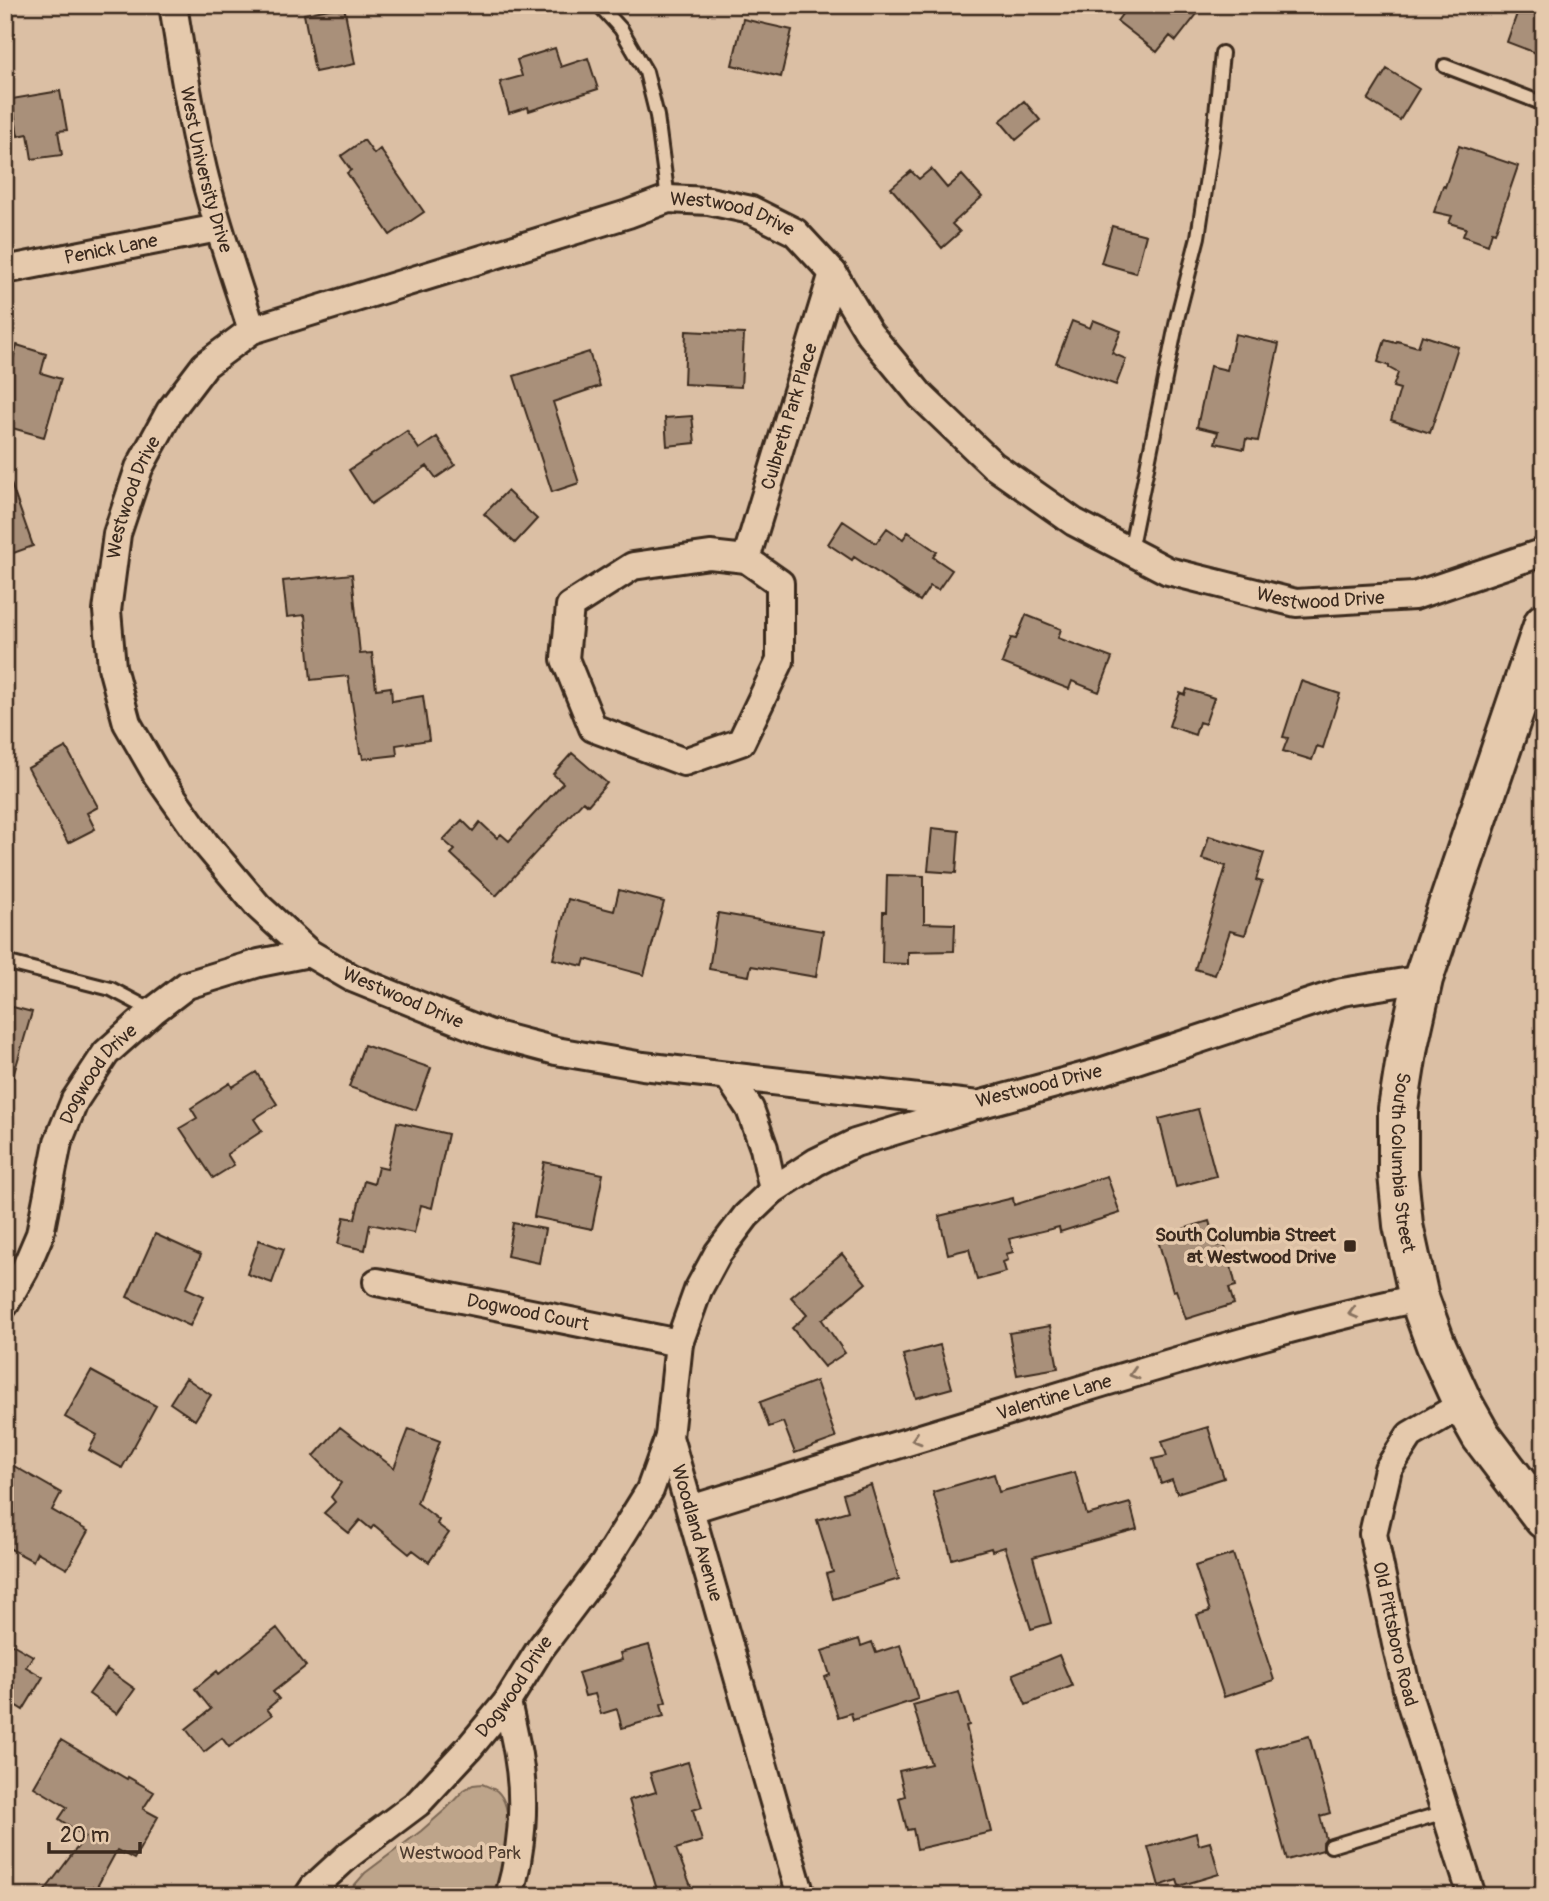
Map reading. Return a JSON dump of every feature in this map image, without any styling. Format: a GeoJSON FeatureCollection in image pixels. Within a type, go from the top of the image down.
{"type":"FeatureCollection","features":[{"type":"Feature","properties":{"kind":"main road","name":"South Columbia Street"},"geometry":{"type":"LineString","coordinates":[[1544,623],[1423,979],[1398,1109],[1398,1174],[1403,1225],[1419,1298],[1436,1345],[1481,1436],[1544,1519]]}},
{"type":"Feature","properties":{"kind":"street","name":"West University Drive"},"geometry":{"type":"LineString","coordinates":[[173,5],[190,112],[203,171],[218,228],[252,330]]}},
{"type":"Feature","properties":{"kind":"street","name":"Westwood Drive"},"geometry":{"type":"LineString","coordinates":[[1423,979],[1342,992],[1100,1072],[978,1105],[643,1066],[556,1051],[488,1034],[352,978],[309,953],[258,906],[205,843],[157,775],[127,723],[112,667],[107,611],[117,534],[139,468],[170,411],[205,365],[252,330],[628,214],[668,199],[709,201],[751,210],[795,232],[833,273],[869,333],[921,396],[993,465],[1074,522],[1168,571],[1296,603],[1414,596],[1544,552]]}},
{"type":"Feature","properties":{"kind":"street","name":"Penick Lane"},"geometry":{"type":"LineString","coordinates":[[5,270],[218,228]]}},
{"type":"Feature","properties":{"kind":"street","name":"Culbreth Park Place"},"geometry":{"type":"LineString","coordinates":[[746,559],[833,273]]}},
{"type":"Feature","properties":{"kind":"street"},"geometry":{"type":"LineString","coordinates":[[710,555],[746,559],[780,583],[780,661],[741,742],[684,762],[593,728],[565,659],[570,606],[633,566],[710,555]]}},
{"type":"Feature","properties":{"kind":"street","name":"Dogwood Drive"},"geometry":{"type":"LineString","coordinates":[[5,1304],[25,1269],[40,1234],[58,1142],[75,1100],[106,1054],[153,1011],[187,985],[259,963],[309,953]]}},
{"type":"Feature","properties":{"kind":"street"},"geometry":{"type":"LineString","coordinates":[[728,1076],[750,1109],[764,1147],[773,1189]]}},
{"type":"Feature","properties":{"kind":"street","name":"Woodland Avenue"},"geometry":{"type":"LineString","coordinates":[[801,1896],[669,1437],[679,1343],[698,1290],[718,1253],[746,1216],[773,1189],[816,1162],[855,1143],[978,1105]]}},
{"type":"Feature","properties":{"kind":"street","name":"Dogwood Court"},"geometry":{"type":"LineString","coordinates":[[377,1282],[679,1343]]}},
{"type":"Feature","properties":{"kind":"street","name":"Valentine Lane"},"geometry":{"type":"LineString","coordinates":[[691,1509],[1192,1356],[1369,1308],[1419,1298]]}},
{"type":"Feature","properties":{"kind":"street","name":"Old Pittsboro Road"},"geometry":{"type":"LineString","coordinates":[[1463,1404],[1409,1435],[1388,1468],[1373,1534],[1395,1644],[1410,1702],[1472,1896]]}},
{"type":"Feature","properties":{"kind":"street","name":"Dogwood Drive"},"geometry":{"type":"LineString","coordinates":[[309,1896],[314,1887],[350,1854],[418,1803],[507,1702],[540,1649],[604,1564],[650,1490],[669,1437]]}},
{"type":"Feature","properties":{"kind":"street"},"geometry":{"type":"LineString","coordinates":[[507,1702],[519,1757],[522,1803],[521,1840],[509,1896]]}},
{"type":"Feature","properties":{"kind":"lane"},"geometry":{"type":"LineString","coordinates":[[599,5],[621,29],[646,72],[657,116],[668,199]]}},
{"type":"Feature","properties":{"kind":"lane"},"geometry":{"type":"LineString","coordinates":[[1130,551],[1178,315],[1198,237],[1215,124],[1222,53]]}},
{"type":"Feature","properties":{"kind":"lane"},"geometry":{"type":"LineString","coordinates":[[1444,66],[1544,104]]}},
{"type":"Feature","properties":{"kind":"lane"},"geometry":{"type":"LineString","coordinates":[[5,962],[111,989],[153,1011]]}},
{"type":"Feature","properties":{"kind":"lane"},"geometry":{"type":"LineString","coordinates":[[1331,1846],[1445,1812]]}},
{"type":"Feature","properties":{"kind":"green space","name":"Westwood Park"},"geometry":{"type":"Polygon","coordinates":[[[482,1784],[497,1791],[504,1800],[507,1813],[504,1857],[495,1896],[345,1896],[365,1873],[421,1831],[464,1790],[482,1784]]]}},
{"type":"Feature","properties":{"kind":"building"},"geometry":{"type":"Polygon","coordinates":[[[1129,5],[1204,5],[1176,41],[1170,36],[1157,52],[1117,21],[1129,5]]]}},
{"type":"Feature","properties":{"kind":"building"},"geometry":{"type":"Polygon","coordinates":[[[1520,5],[1544,5],[1544,56],[1507,42],[1520,5]]]}},
{"type":"Feature","properties":{"kind":"building"},"geometry":{"type":"Polygon","coordinates":[[[344,6],[355,64],[315,72],[304,14],[344,6]]]}},
{"type":"Feature","properties":{"kind":"building"},"geometry":{"type":"Polygon","coordinates":[[[743,19],[792,30],[781,77],[732,65],[743,19]]]}},
{"type":"Feature","properties":{"kind":"building"},"geometry":{"type":"Polygon","coordinates":[[[555,48],[561,67],[588,58],[598,89],[529,111],[528,107],[509,113],[500,82],[522,76],[517,60],[555,48]]]}},
{"type":"Feature","properties":{"kind":"building"},"geometry":{"type":"Polygon","coordinates":[[[1387,69],[1419,89],[1400,120],[1368,100],[1387,69]]]}},
{"type":"Feature","properties":{"kind":"building"},"geometry":{"type":"Polygon","coordinates":[[[60,91],[67,130],[58,131],[62,155],[32,159],[28,134],[18,136],[12,99],[60,91]]]}},
{"type":"Feature","properties":{"kind":"building"},"geometry":{"type":"Polygon","coordinates":[[[1024,101],[1040,120],[1016,140],[1000,121],[1024,101]]]}},
{"type":"Feature","properties":{"kind":"building"},"geometry":{"type":"Polygon","coordinates":[[[364,140],[374,154],[380,149],[424,212],[390,235],[347,173],[351,170],[341,156],[364,140]]]}},
{"type":"Feature","properties":{"kind":"building"},"geometry":{"type":"Polygon","coordinates":[[[1459,146],[1518,166],[1495,233],[1492,232],[1488,245],[1463,236],[1466,228],[1449,223],[1452,216],[1434,212],[1459,146]]]}},
{"type":"Feature","properties":{"kind":"building"},"geometry":{"type":"Polygon","coordinates":[[[931,169],[947,188],[962,175],[982,197],[952,224],[960,232],[942,248],[891,188],[911,171],[919,179],[931,169]]]}},
{"type":"Feature","properties":{"kind":"building"},"geometry":{"type":"Polygon","coordinates":[[[1112,226],[1146,235],[1136,273],[1101,263],[1112,226]]]}},
{"type":"Feature","properties":{"kind":"building"},"geometry":{"type":"Polygon","coordinates":[[[1093,320],[1121,331],[1112,353],[1126,359],[1116,385],[1056,363],[1072,321],[1090,328],[1093,320]]]}},
{"type":"Feature","properties":{"kind":"building"},"geometry":{"type":"Polygon","coordinates":[[[686,331],[744,334],[741,387],[684,384],[686,331]]]}},
{"type":"Feature","properties":{"kind":"building"},"geometry":{"type":"Polygon","coordinates":[[[1235,334],[1279,344],[1258,441],[1246,439],[1244,449],[1215,443],[1218,432],[1197,427],[1210,366],[1227,370],[1235,334]]]}},
{"type":"Feature","properties":{"kind":"building"},"geometry":{"type":"Polygon","coordinates":[[[1422,335],[1458,347],[1430,433],[1391,420],[1400,389],[1393,387],[1398,373],[1378,362],[1385,340],[1418,347],[1422,335]]]}},
{"type":"Feature","properties":{"kind":"building"},"geometry":{"type":"Polygon","coordinates":[[[17,345],[46,354],[41,373],[61,379],[44,437],[5,426],[5,360],[12,362],[17,345]]]}},
{"type":"Feature","properties":{"kind":"building"},"geometry":{"type":"Polygon","coordinates":[[[589,352],[600,386],[553,402],[579,483],[552,492],[514,376],[589,352]]]}},
{"type":"Feature","properties":{"kind":"building"},"geometry":{"type":"Polygon","coordinates":[[[692,416],[695,443],[667,446],[665,418],[692,416]]]}},
{"type":"Feature","properties":{"kind":"building"},"geometry":{"type":"Polygon","coordinates":[[[407,431],[419,449],[437,437],[455,465],[436,478],[427,466],[371,504],[349,470],[407,431]]]}},
{"type":"Feature","properties":{"kind":"building"},"geometry":{"type":"Polygon","coordinates":[[[9,478],[33,546],[5,556],[5,479],[9,478]]]}},
{"type":"Feature","properties":{"kind":"building"},"geometry":{"type":"Polygon","coordinates":[[[507,491],[537,519],[515,543],[484,514],[507,491]]]}},
{"type":"Feature","properties":{"kind":"building"},"geometry":{"type":"Polygon","coordinates":[[[843,521],[876,543],[887,528],[903,539],[908,532],[937,552],[933,557],[952,570],[938,590],[930,586],[920,601],[854,557],[852,560],[828,544],[843,521]]]}},
{"type":"Feature","properties":{"kind":"building"},"geometry":{"type":"Polygon","coordinates":[[[352,574],[360,654],[372,653],[376,689],[391,687],[392,701],[423,696],[429,740],[396,745],[397,755],[363,759],[348,676],[311,680],[305,615],[287,617],[283,581],[352,574]]]}},
{"type":"Feature","properties":{"kind":"building"},"geometry":{"type":"Polygon","coordinates":[[[1026,615],[1061,629],[1058,638],[1112,658],[1099,692],[1072,681],[1069,689],[1002,663],[1011,638],[1016,639],[1026,615]]]}},
{"type":"Feature","properties":{"kind":"building"},"geometry":{"type":"Polygon","coordinates":[[[1301,681],[1340,694],[1323,748],[1317,746],[1312,760],[1283,751],[1288,738],[1283,737],[1301,681]]]}},
{"type":"Feature","properties":{"kind":"building"},"geometry":{"type":"Polygon","coordinates":[[[1187,689],[1214,698],[1205,724],[1199,722],[1195,735],[1169,726],[1180,693],[1185,695],[1187,689]]]}},
{"type":"Feature","properties":{"kind":"building"},"geometry":{"type":"Polygon","coordinates":[[[66,747],[98,807],[87,813],[95,829],[68,843],[28,768],[66,747]]]}},
{"type":"Feature","properties":{"kind":"building"},"geometry":{"type":"Polygon","coordinates":[[[572,753],[607,783],[588,805],[583,801],[496,896],[451,854],[455,850],[443,840],[462,820],[473,831],[480,822],[497,838],[501,834],[509,841],[563,783],[553,774],[572,753]]]}},
{"type":"Feature","properties":{"kind":"building"},"geometry":{"type":"Polygon","coordinates":[[[932,828],[959,831],[956,873],[928,871],[932,828]]]}},
{"type":"Feature","properties":{"kind":"building"},"geometry":{"type":"Polygon","coordinates":[[[1209,836],[1264,853],[1256,880],[1262,882],[1245,935],[1230,931],[1215,975],[1195,969],[1226,866],[1202,859],[1209,836]]]}},
{"type":"Feature","properties":{"kind":"building"},"geometry":{"type":"Polygon","coordinates":[[[887,875],[924,876],[924,923],[955,924],[954,951],[908,952],[908,964],[882,963],[887,875]]]}},
{"type":"Feature","properties":{"kind":"building"},"geometry":{"type":"Polygon","coordinates":[[[619,890],[664,902],[644,975],[585,959],[583,966],[553,959],[568,899],[614,911],[619,890]]]}},
{"type":"Feature","properties":{"kind":"building"},"geometry":{"type":"Polygon","coordinates":[[[718,913],[823,931],[816,977],[751,966],[749,976],[709,969],[718,913]]]}},
{"type":"Feature","properties":{"kind":"building"},"geometry":{"type":"Polygon","coordinates":[[[5,1005],[32,1012],[12,1080],[5,1079],[5,1005]]]}},
{"type":"Feature","properties":{"kind":"building"},"geometry":{"type":"Polygon","coordinates":[[[364,1045],[431,1068],[416,1110],[349,1087],[364,1045]]]}},
{"type":"Feature","properties":{"kind":"building"},"geometry":{"type":"Polygon","coordinates":[[[256,1072],[277,1104],[254,1119],[262,1131],[227,1154],[234,1165],[213,1178],[180,1128],[197,1118],[191,1108],[230,1083],[232,1087],[256,1072]]]}},
{"type":"Feature","properties":{"kind":"building"},"geometry":{"type":"Polygon","coordinates":[[[1198,1109],[1216,1176],[1176,1187],[1159,1119],[1198,1109]]]}},
{"type":"Feature","properties":{"kind":"building"},"geometry":{"type":"Polygon","coordinates":[[[397,1122],[448,1134],[432,1208],[421,1205],[414,1233],[370,1224],[365,1250],[338,1244],[344,1217],[355,1219],[364,1181],[374,1184],[378,1167],[387,1169],[397,1122]]]}},
{"type":"Feature","properties":{"kind":"building"},"geometry":{"type":"Polygon","coordinates":[[[544,1162],[603,1174],[592,1229],[534,1217],[544,1162]]]}},
{"type":"Feature","properties":{"kind":"building"},"geometry":{"type":"Polygon","coordinates":[[[1107,1176],[1120,1213],[1060,1232],[1059,1227],[1009,1239],[1013,1252],[1006,1254],[1008,1260],[1003,1262],[1006,1272],[977,1280],[969,1249],[948,1254],[939,1216],[1013,1198],[1014,1205],[1107,1176]]]}},
{"type":"Feature","properties":{"kind":"building"},"geometry":{"type":"Polygon","coordinates":[[[1209,1221],[1217,1246],[1224,1244],[1229,1258],[1236,1286],[1229,1288],[1234,1304],[1186,1319],[1176,1290],[1173,1291],[1157,1237],[1209,1221]]]}},
{"type":"Feature","properties":{"kind":"building"},"geometry":{"type":"Polygon","coordinates":[[[513,1223],[545,1229],[539,1263],[507,1256],[513,1223]]]}},
{"type":"Feature","properties":{"kind":"building"},"geometry":{"type":"Polygon","coordinates":[[[155,1234],[201,1255],[186,1288],[204,1296],[190,1326],[127,1297],[155,1234]]]}},
{"type":"Feature","properties":{"kind":"building"},"geometry":{"type":"Polygon","coordinates":[[[259,1240],[284,1249],[272,1283],[247,1274],[259,1240]]]}},
{"type":"Feature","properties":{"kind":"building"},"geometry":{"type":"Polygon","coordinates":[[[842,1254],[866,1283],[822,1320],[845,1353],[824,1367],[792,1328],[807,1315],[791,1297],[842,1254]]]}},
{"type":"Feature","properties":{"kind":"building"},"geometry":{"type":"Polygon","coordinates":[[[1050,1326],[1058,1368],[1017,1375],[1009,1333],[1050,1326]]]}},
{"type":"Feature","properties":{"kind":"building"},"geometry":{"type":"Polygon","coordinates":[[[940,1345],[952,1388],[916,1398],[903,1355],[940,1345]]]}},
{"type":"Feature","properties":{"kind":"building"},"geometry":{"type":"Polygon","coordinates":[[[91,1371],[156,1406],[122,1468],[89,1450],[97,1435],[65,1417],[91,1371]]]}},
{"type":"Feature","properties":{"kind":"building"},"geometry":{"type":"Polygon","coordinates":[[[186,1378],[211,1395],[195,1420],[170,1403],[186,1378]]]}},
{"type":"Feature","properties":{"kind":"building"},"geometry":{"type":"Polygon","coordinates":[[[816,1381],[836,1438],[795,1453],[783,1422],[769,1427],[760,1402],[816,1381]]]}},
{"type":"Feature","properties":{"kind":"building"},"geometry":{"type":"Polygon","coordinates":[[[340,1427],[394,1468],[409,1429],[440,1441],[417,1503],[439,1520],[437,1524],[449,1533],[429,1562],[413,1550],[409,1554],[374,1525],[371,1529],[360,1520],[349,1533],[324,1513],[335,1502],[331,1497],[341,1483],[314,1456],[340,1427]]]}},
{"type":"Feature","properties":{"kind":"building"},"geometry":{"type":"Polygon","coordinates":[[[1208,1427],[1224,1478],[1177,1493],[1172,1480],[1161,1484],[1153,1459],[1167,1456],[1162,1441],[1208,1427]]]}},
{"type":"Feature","properties":{"kind":"building"},"geometry":{"type":"Polygon","coordinates":[[[14,1466],[61,1493],[52,1510],[88,1531],[67,1569],[37,1552],[33,1561],[5,1546],[5,1482],[14,1466]]]}},
{"type":"Feature","properties":{"kind":"building"},"geometry":{"type":"Polygon","coordinates":[[[1075,1472],[1087,1515],[1130,1503],[1137,1529],[1033,1557],[1051,1623],[1031,1629],[1005,1547],[992,1551],[991,1548],[952,1559],[933,1492],[994,1474],[999,1492],[1075,1472]]]}},
{"type":"Feature","properties":{"kind":"building"},"geometry":{"type":"Polygon","coordinates":[[[871,1485],[899,1579],[833,1599],[826,1574],[833,1572],[817,1520],[848,1511],[843,1494],[871,1485]]]}},
{"type":"Feature","properties":{"kind":"building"},"geometry":{"type":"Polygon","coordinates":[[[1233,1554],[1274,1680],[1224,1697],[1197,1615],[1210,1611],[1195,1566],[1233,1554]]]}},
{"type":"Feature","properties":{"kind":"building"},"geometry":{"type":"Polygon","coordinates":[[[277,1628],[306,1666],[273,1692],[279,1699],[267,1709],[272,1715],[229,1747],[222,1738],[204,1752],[186,1729],[211,1709],[195,1689],[217,1671],[219,1674],[277,1628]]]}},
{"type":"Feature","properties":{"kind":"building"},"geometry":{"type":"Polygon","coordinates":[[[859,1639],[861,1646],[872,1642],[876,1653],[900,1645],[918,1699],[853,1720],[851,1713],[838,1717],[825,1677],[830,1675],[822,1651],[859,1639]]]}},
{"type":"Feature","properties":{"kind":"building"},"geometry":{"type":"Polygon","coordinates":[[[5,1640],[33,1656],[26,1667],[43,1677],[23,1710],[7,1700],[5,1703],[5,1640]]]}},
{"type":"Feature","properties":{"kind":"building"},"geometry":{"type":"Polygon","coordinates":[[[649,1645],[666,1702],[661,1704],[664,1716],[622,1728],[617,1709],[601,1714],[595,1694],[585,1696],[578,1673],[622,1660],[620,1653],[649,1645]]]}},
{"type":"Feature","properties":{"kind":"building"},"geometry":{"type":"Polygon","coordinates":[[[1059,1655],[1072,1686],[1026,1705],[1013,1674],[1059,1655]]]}},
{"type":"Feature","properties":{"kind":"building"},"geometry":{"type":"Polygon","coordinates":[[[107,1669],[135,1689],[117,1714],[89,1694],[107,1669]]]}},
{"type":"Feature","properties":{"kind":"building"},"geometry":{"type":"Polygon","coordinates":[[[959,1692],[969,1725],[966,1726],[991,1832],[917,1849],[913,1829],[907,1830],[899,1798],[905,1796],[899,1771],[931,1764],[913,1705],[959,1692]]]}},
{"type":"Feature","properties":{"kind":"building"},"geometry":{"type":"Polygon","coordinates":[[[1309,1736],[1330,1813],[1320,1816],[1326,1839],[1323,1850],[1287,1860],[1257,1750],[1309,1736]]]}},
{"type":"Feature","properties":{"kind":"building"},"geometry":{"type":"Polygon","coordinates":[[[61,1740],[154,1792],[143,1809],[158,1817],[134,1859],[117,1850],[92,1896],[41,1896],[85,1837],[59,1819],[67,1807],[34,1787],[61,1740]]]}},
{"type":"Feature","properties":{"kind":"building"},"geometry":{"type":"Polygon","coordinates":[[[688,1762],[702,1807],[693,1810],[702,1841],[676,1849],[695,1896],[659,1896],[629,1800],[656,1792],[650,1773],[688,1762]]]}},
{"type":"Feature","properties":{"kind":"building"},"geometry":{"type":"Polygon","coordinates":[[[1196,1833],[1199,1845],[1210,1842],[1219,1874],[1179,1886],[1177,1880],[1159,1886],[1148,1847],[1196,1833]]]}},
{"type":"Feature","properties":{"kind":"place","name":"South Columbia Street at Westwood Drive"},"geometry":{"type":"Point","coordinates":[1350,1246]}}]}
